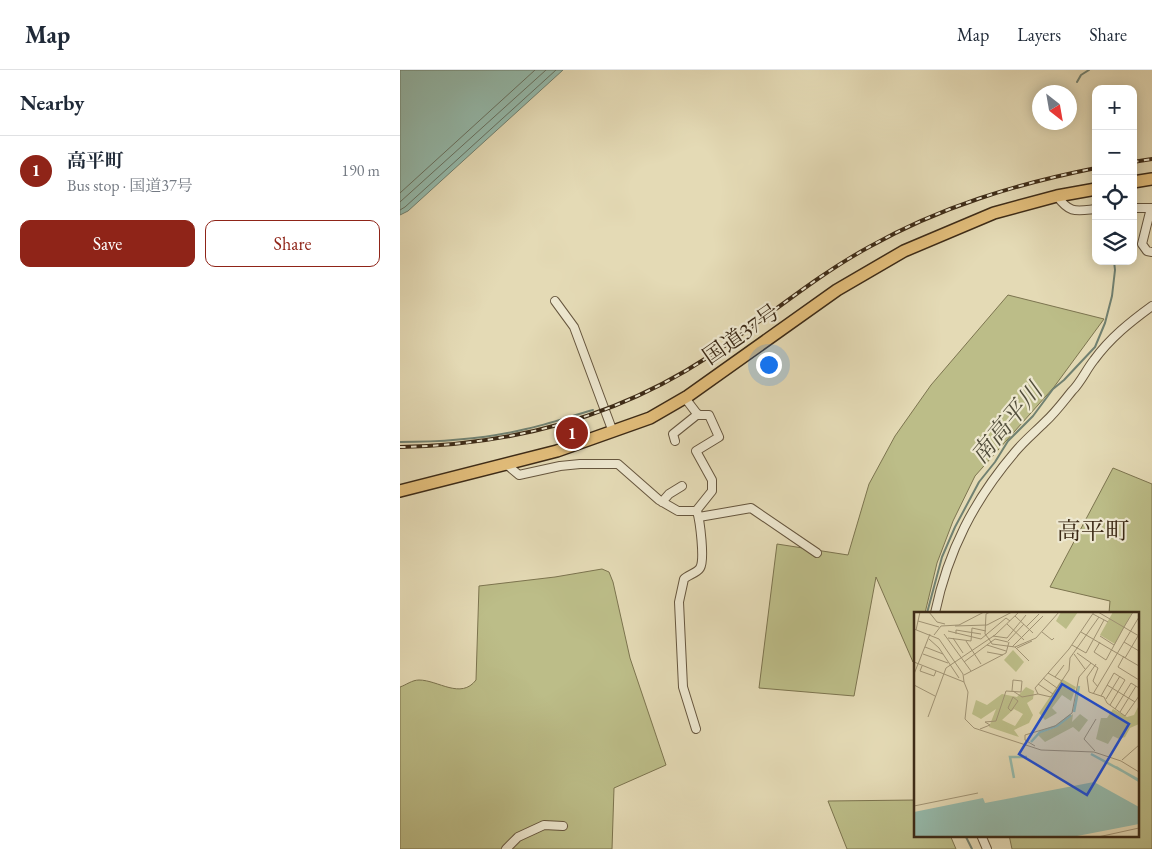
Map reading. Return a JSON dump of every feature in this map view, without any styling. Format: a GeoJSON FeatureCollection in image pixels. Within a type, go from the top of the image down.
{"type":"FeatureCollection","features":[{"type":"Feature","properties":{"kind":"highway"},"geometry":{"type":"LineString","coordinates":[[1137,181],[1152,179]]}},
{"type":"Feature","properties":{"kind":"highway","name":"国道37号"},"geometry":{"type":"LineString","coordinates":[[400,491],[556,451],[650,418],[685,398],[837,290],[880,264],[929,240],[994,213],[1057,196],[1092,190]]}},
{"type":"Feature","properties":{"kind":"street"},"geometry":{"type":"LineString","coordinates":[[1057,196],[1065,207],[1077,211],[1092,209]]}},
{"type":"Feature","properties":{"kind":"street"},"geometry":{"type":"LineString","coordinates":[[1137,208],[1151,208],[1142,244],[1148,251],[1152,252]]}},
{"type":"Feature","properties":{"kind":"street"},"geometry":{"type":"LineString","coordinates":[[555,301],[574,327],[612,432]]}},
{"type":"Feature","properties":{"kind":"street"},"geometry":{"type":"LineString","coordinates":[[935,612],[954,546],[966,522],[996,474],[1074,389],[1094,360],[1114,336],[1152,306]]}},
{"type":"Feature","properties":{"kind":"street"},"geometry":{"type":"LineString","coordinates":[[685,398],[698,414]]}},
{"type":"Feature","properties":{"kind":"street"},"geometry":{"type":"LineString","coordinates":[[675,441],[673,434],[698,414],[709,415],[719,437],[696,451],[712,480],[712,491],[697,514],[701,538],[702,565],[700,569],[684,579],[680,602],[683,687],[696,729]]}},
{"type":"Feature","properties":{"kind":"street"},"geometry":{"type":"LineString","coordinates":[[506,464],[512,471],[520,475],[560,466],[618,464],[635,481],[662,502],[678,511],[697,514],[751,508],[817,553]]}},
{"type":"Feature","properties":{"kind":"street"},"geometry":{"type":"LineString","coordinates":[[662,502],[669,494],[682,486]]}},
{"type":"Feature","properties":{"kind":"street"},"geometry":{"type":"LineString","coordinates":[[506,849],[518,837],[544,825],[563,826]]}},
{"type":"Feature","properties":{"kind":"street"},"geometry":{"type":"LineString","coordinates":[[981,836],[987,849]]}},
{"type":"Feature","properties":{"kind":"green space"},"geometry":{"type":"Polygon","coordinates":[[[1008,295],[1104,319],[1054,387],[975,476],[953,521],[937,563],[925,612],[914,612],[913,662],[876,577],[854,696],[759,688],[777,544],[848,555],[869,484],[895,436],[931,385],[1008,295]]]}},
{"type":"Feature","properties":{"kind":"green space"},"geometry":{"type":"Polygon","coordinates":[[[1113,468],[1152,484],[1152,849],[1012,849],[1009,836],[1140,836],[1140,612],[1109,612],[1110,601],[1050,587],[1113,468]]]}},
{"type":"Feature","properties":{"kind":"green space"},"geometry":{"type":"Polygon","coordinates":[[[602,569],[609,572],[613,582],[630,658],[666,765],[614,788],[612,849],[400,849],[400,687],[419,680],[456,689],[470,686],[476,680],[479,586],[602,569]]]}},
{"type":"Feature","properties":{"kind":"green space"},"geometry":{"type":"Polygon","coordinates":[[[914,800],[914,836],[950,836],[956,849],[847,849],[828,801],[914,800]]]}},
{"type":"Feature","properties":{"kind":"water"},"geometry":{"type":"Polygon","coordinates":[[[400,70],[563,70],[408,211],[400,215],[400,70]]]}},
{"type":"Feature","properties":{"kind":"waterway","name":"南高平川"},"geometry":{"type":"LineString","coordinates":[[1077,82],[1081,75],[1089,70]]}},
{"type":"Feature","properties":{"kind":"waterway","name":"南高平川"},"geometry":{"type":"LineString","coordinates":[[927,612],[942,557],[955,527],[979,482],[995,462],[1008,441],[1033,416],[1053,389],[1095,347],[1105,323],[1112,296],[1114,265]]}},
{"type":"Feature","properties":{"kind":"waterway"},"geometry":{"type":"LineString","coordinates":[[400,442],[479,438],[535,427],[593,410]]}},
{"type":"Feature","properties":{"kind":"waterway","name":"南高平川"},"geometry":{"type":"LineString","coordinates":[[966,836],[972,849]]}},
{"type":"Feature","properties":{"kind":"railway"},"geometry":{"type":"LineString","coordinates":[[1137,161],[1152,159]]}},
{"type":"Feature","properties":{"kind":"railway"},"geometry":{"type":"LineString","coordinates":[[400,447],[481,441],[521,434],[599,412],[636,397],[708,357],[827,272],[896,233],[979,198],[1037,181],[1092,169]]}},
{"type":"Feature","properties":{"kind":"place","name":"高平町"},"geometry":{"type":"Point","coordinates":[572,433]}},
{"type":"Feature","properties":{"kind":"district","name":"高平町"},"geometry":{"type":"Point","coordinates":[1093,530]}}]}
